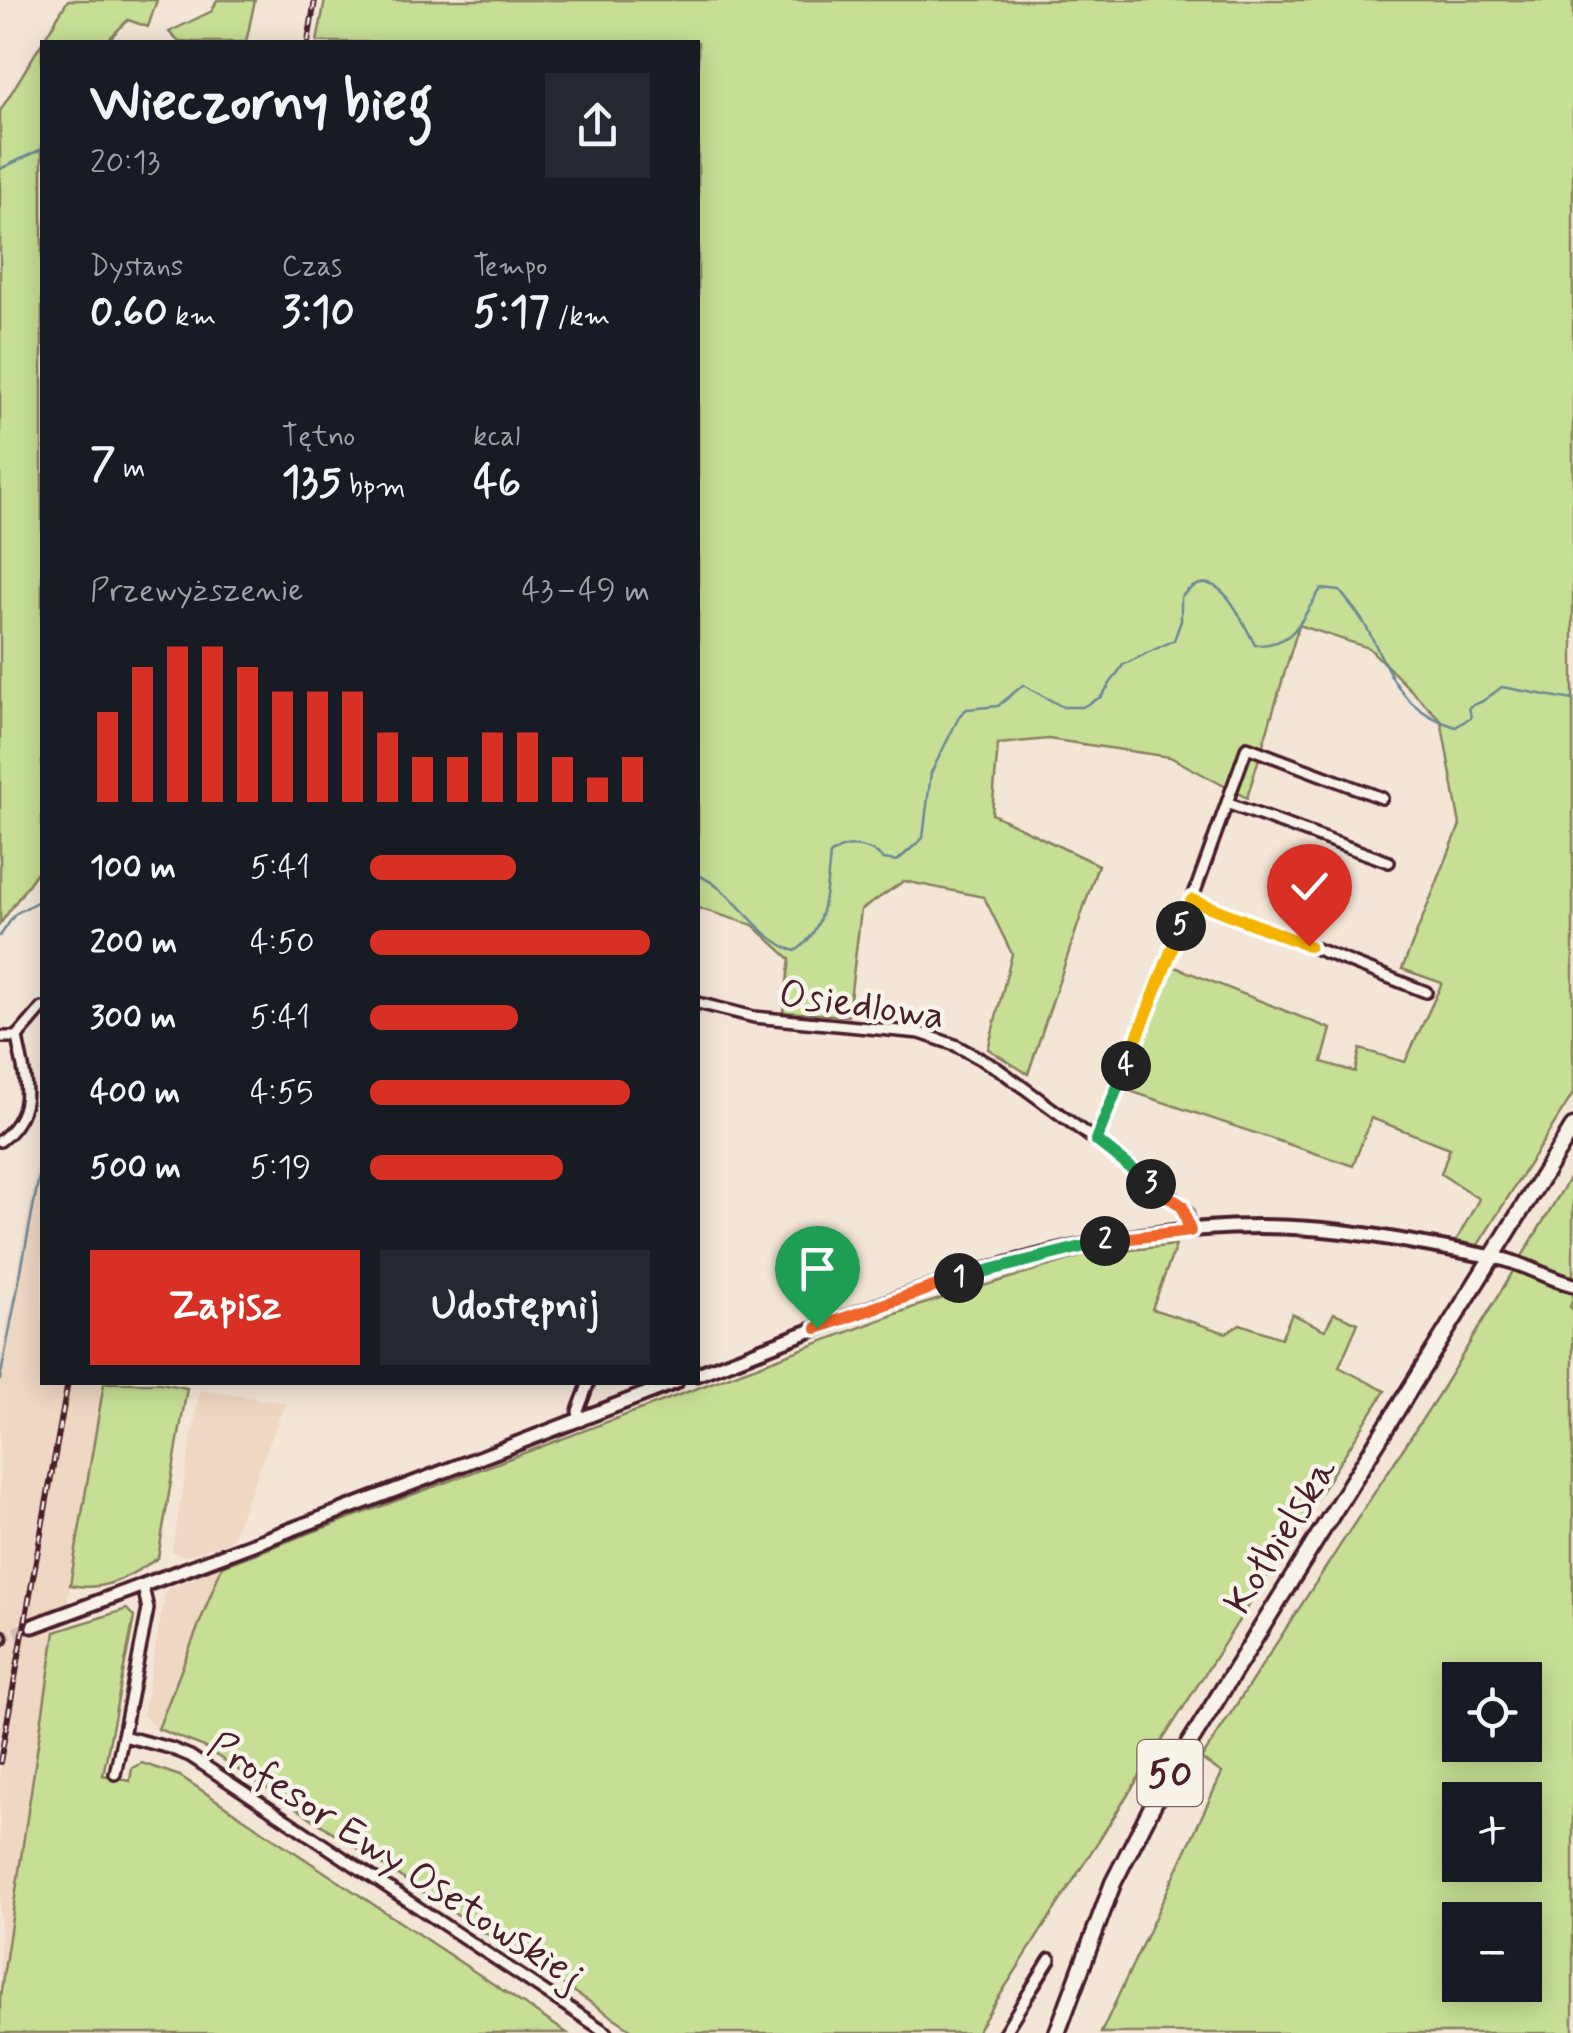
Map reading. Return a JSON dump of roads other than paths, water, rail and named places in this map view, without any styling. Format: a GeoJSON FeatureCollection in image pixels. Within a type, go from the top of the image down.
{"type":"FeatureCollection","features":[{"type":"Feature","properties":{"kind":"main road","name":"Kołbielska"},"geometry":{"type":"LineString","coordinates":[[1060,2033],[1113,1883],[1160,1789],[1573,1127]]}},
{"type":"Feature","properties":{"kind":"street"},"geometry":{"type":"LineString","coordinates":[[1096,1140],[1192,900],[1247,747],[1382,798]]}},
{"type":"Feature","properties":{"kind":"street"},"geometry":{"type":"LineString","coordinates":[[1228,804],[1389,862]]}},
{"type":"Feature","properties":{"kind":"street"},"geometry":{"type":"LineString","coordinates":[[1192,900],[1426,992]]}},
{"type":"Feature","properties":{"kind":"street","name":"Osiedlowa"},"geometry":{"type":"LineString","coordinates":[[700,1004],[754,1018],[920,1033],[955,1045],[997,1068],[1182,1206],[1190,1231]]}},
{"type":"Feature","properties":{"kind":"street"},"geometry":{"type":"LineString","coordinates":[[0,1037],[17,1037],[40,1010]]}},
{"type":"Feature","properties":{"kind":"street"},"geometry":{"type":"LineString","coordinates":[[0,1141],[19,1123],[26,1107],[17,1037]]}},
{"type":"Feature","properties":{"kind":"street"},"geometry":{"type":"LineString","coordinates":[[700,1373],[929,1288],[1119,1238],[1190,1231],[1307,1228],[1492,1256],[1573,1285]]}},
{"type":"Feature","properties":{"kind":"street"},"geometry":{"type":"LineString","coordinates":[[580,1420],[578,1411],[588,1385]]}},
{"type":"Feature","properties":{"kind":"street"},"geometry":{"type":"LineString","coordinates":[[33,1626],[143,1588],[668,1385]]}},
{"type":"Feature","properties":{"kind":"street"},"geometry":{"type":"LineString","coordinates":[[115,1774],[147,1613],[143,1588]]}},
{"type":"Feature","properties":{"kind":"street","name":"Profesor Ewy Osetowskiej"},"geometry":{"type":"LineString","coordinates":[[122,1736],[190,1756],[607,2033]]}},
{"type":"Feature","properties":{"kind":"street"},"geometry":{"type":"LineString","coordinates":[[1004,2033],[1050,1960]]}},
{"type":"Feature","properties":{"kind":"waterway"},"geometry":{"type":"LineString","coordinates":[[0,169],[40,150]]}},
{"type":"Feature","properties":{"kind":"waterway"},"geometry":{"type":"LineString","coordinates":[[700,876],[724,892],[768,936],[795,951],[819,922],[830,855],[857,846],[883,859],[897,861],[923,838],[931,773],[960,715],[967,709],[998,706],[1023,685],[1063,707],[1082,707],[1101,697],[1123,665],[1174,640],[1181,621],[1181,597],[1194,586],[1206,584],[1227,596],[1255,645],[1289,636],[1321,589],[1340,591],[1410,701],[1437,720],[1456,727],[1471,717],[1469,707],[1502,687],[1573,700]]}},
{"type":"Feature","properties":{"kind":"waterway"},"geometry":{"type":"LineString","coordinates":[[0,936],[15,914],[40,900]]}},
{"type":"Feature","properties":{"kind":"waterway"},"geometry":{"type":"LineString","coordinates":[[0,1380],[40,1171]]}},
{"type":"Feature","properties":{"kind":"tunnel"},"geometry":{"type":"LineString","coordinates":[[0,1637],[33,1626]]}},
{"type":"Feature","properties":{"kind":"railway"},"geometry":{"type":"LineString","coordinates":[[308,40],[315,0]]}},
{"type":"Feature","properties":{"kind":"railway"},"geometry":{"type":"LineString","coordinates":[[0,1762],[67,1385]]}}]}
